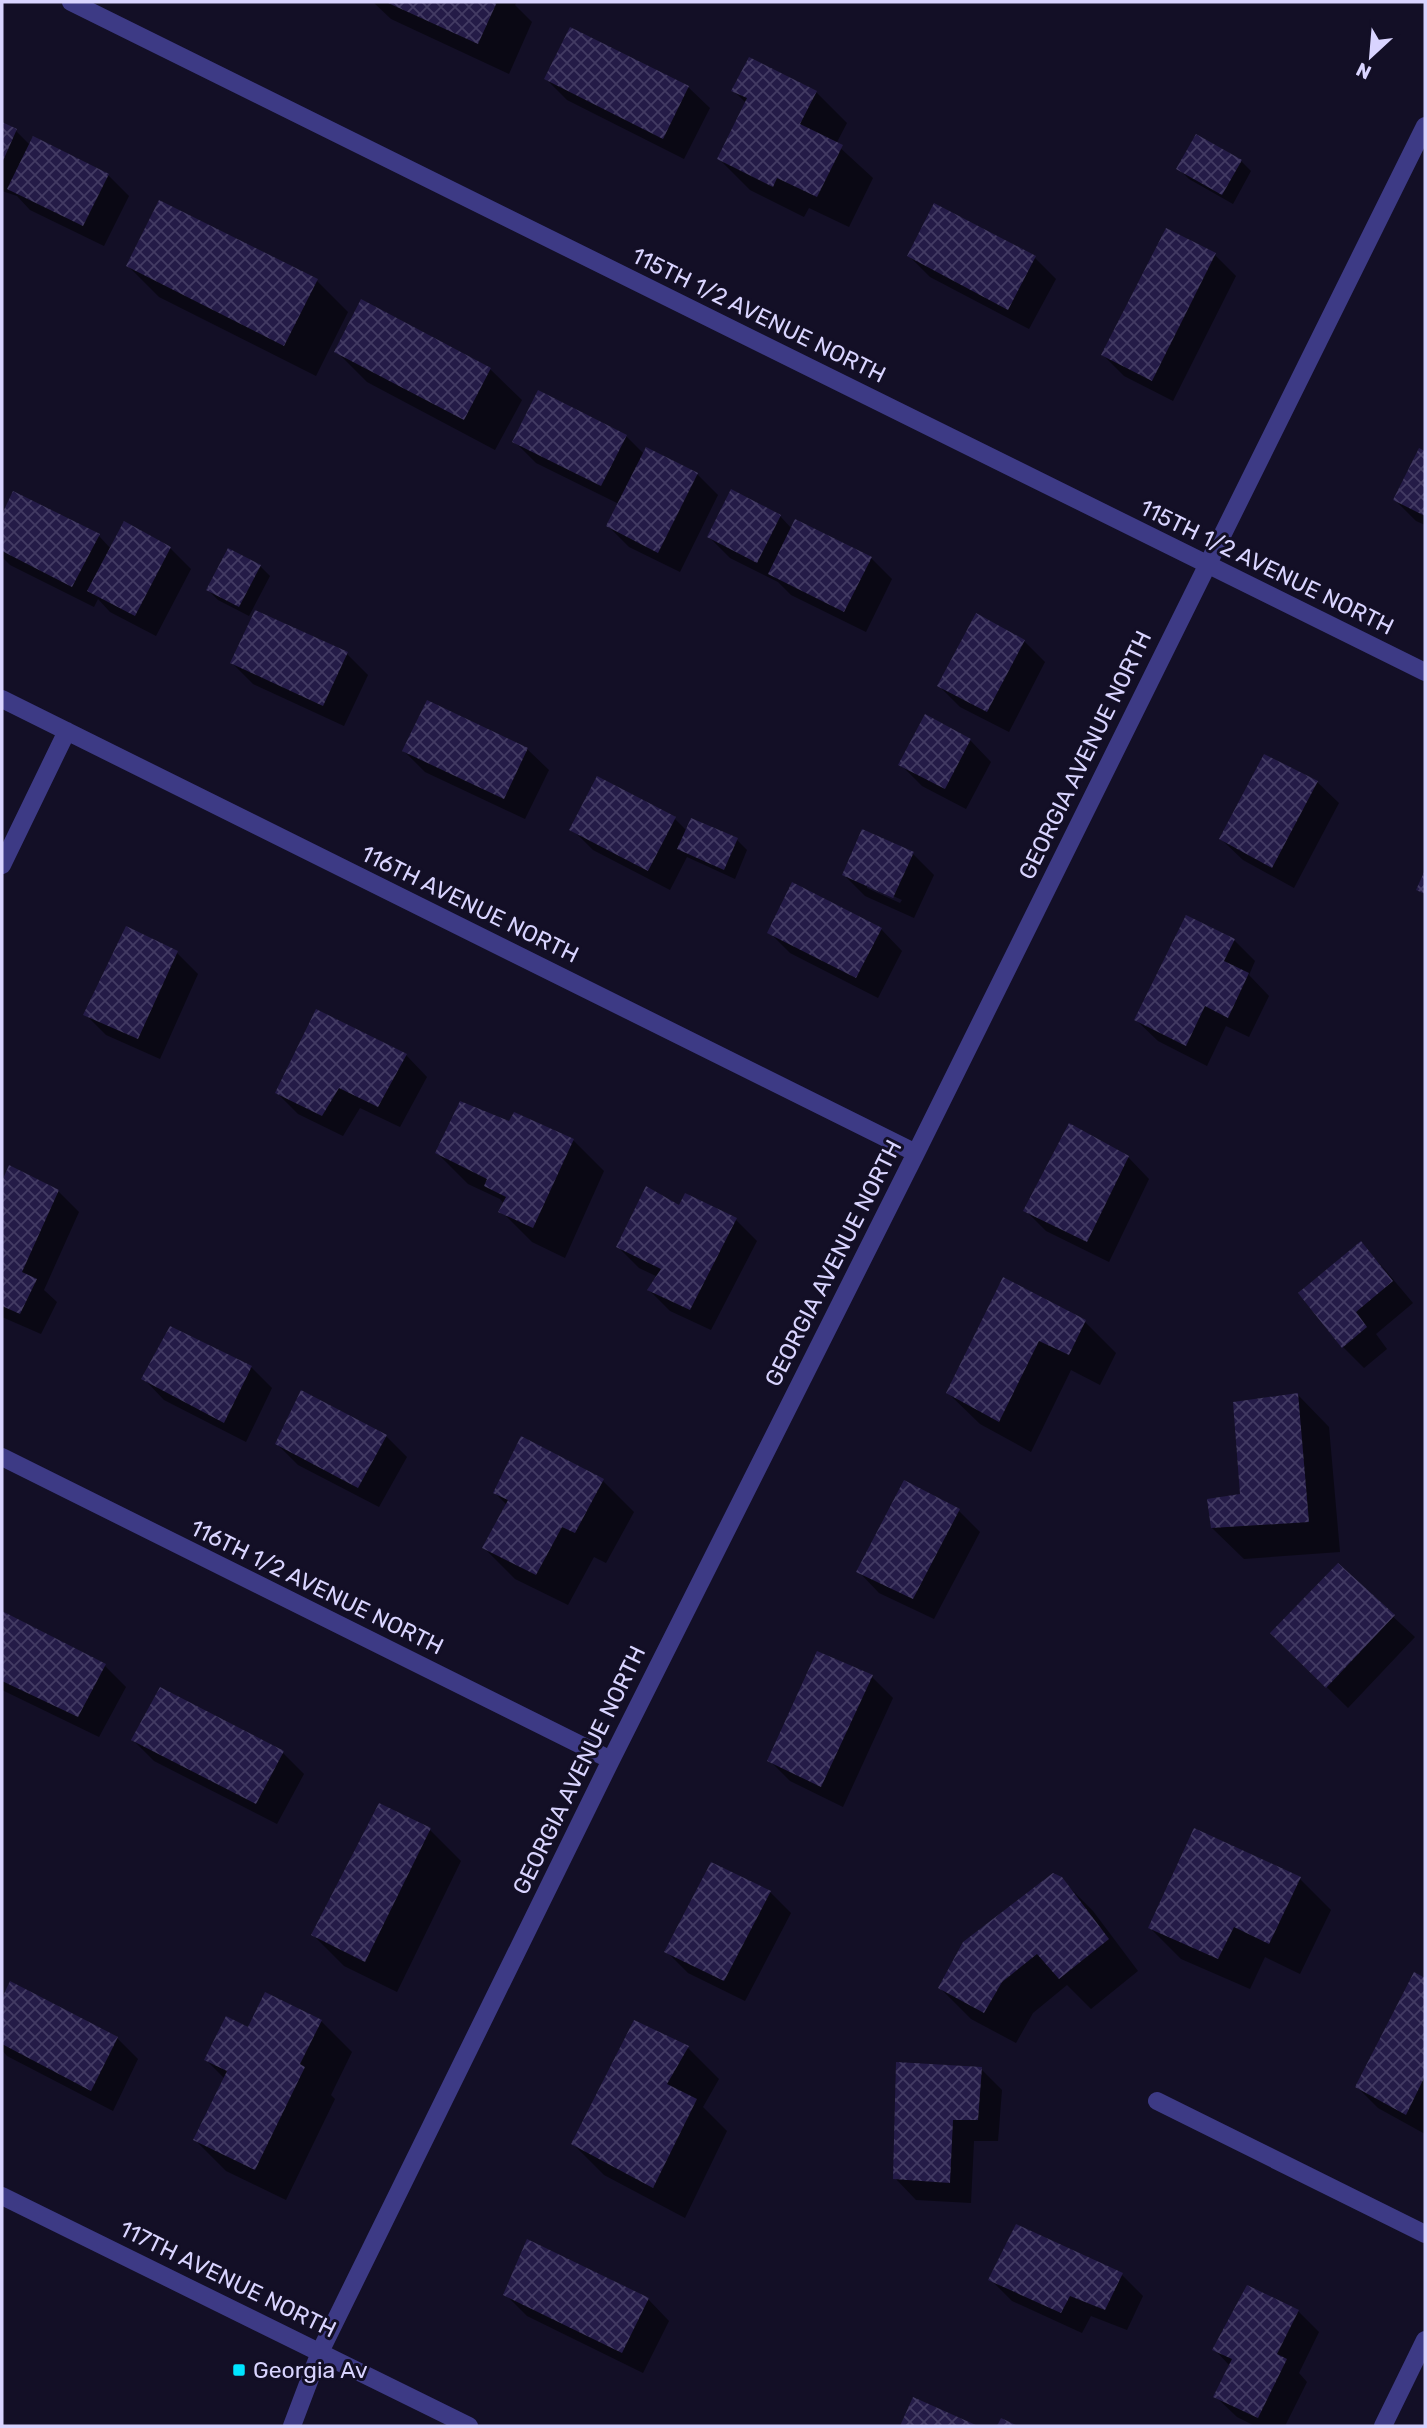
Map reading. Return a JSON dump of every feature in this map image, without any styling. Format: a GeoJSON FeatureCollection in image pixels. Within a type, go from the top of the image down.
{"type":"FeatureCollection","features":[{"type":"Feature","properties":{"kind":"street","name":"115TH 1/2 AVENUE NORTH"},"geometry":{"type":"LineString","coordinates":[[71,2],[1425,672]]}},
{"type":"Feature","properties":{"kind":"street","name":"GEORGIA AVENUE NORTH"},"geometry":{"type":"LineString","coordinates":[[292,2426],[320,2351],[611,1760],[916,1153],[1425,126]]}},
{"type":"Feature","properties":{"kind":"street","name":"116TH AVENUE NORTH"},"geometry":{"type":"LineString","coordinates":[[2,699],[916,1153]]}},
{"type":"Feature","properties":{"kind":"street"},"geometry":{"type":"LineString","coordinates":[[2,865],[67,732]]}},
{"type":"Feature","properties":{"kind":"street","name":"116TH 1/2 AVENUE NORTH"},"geometry":{"type":"LineString","coordinates":[[2,1457],[611,1760]]}},
{"type":"Feature","properties":{"kind":"street"},"geometry":{"type":"LineString","coordinates":[[1157,2101],[1425,2234]]}},
{"type":"Feature","properties":{"kind":"street","name":"117TH AVENUE NORTH"},"geometry":{"type":"LineString","coordinates":[[2,2196],[469,2426]]}},
{"type":"Feature","properties":{"kind":"street"},"geometry":{"type":"LineString","coordinates":[[1383,2426],[1425,2340]]}},
{"type":"Feature","properties":{"kind":"building"},"geometry":{"type":"Polygon","coordinates":[[[386,2],[497,2],[478,44],[386,2]]]}},
{"type":"Feature","properties":{"kind":"building"},"geometry":{"type":"Polygon","coordinates":[[[570,27],[689,86],[663,139],[544,79],[570,27]]]}},
{"type":"Feature","properties":{"kind":"building"},"geometry":{"type":"Polygon","coordinates":[[[749,57],[817,91],[800,124],[843,145],[817,197],[777,178],[773,187],[717,159],[747,98],[731,91],[749,57]]]}},
{"type":"Feature","properties":{"kind":"building"},"geometry":{"type":"Polygon","coordinates":[[[2,122],[17,129],[2,163],[2,122]]]}},
{"type":"Feature","properties":{"kind":"building"},"geometry":{"type":"Polygon","coordinates":[[[1196,134],[1242,160],[1222,195],[1176,169],[1196,134]]]}},
{"type":"Feature","properties":{"kind":"building"},"geometry":{"type":"Polygon","coordinates":[[[33,136],[109,174],[83,226],[7,189],[33,136]]]}},
{"type":"Feature","properties":{"kind":"building"},"geometry":{"type":"Polygon","coordinates":[[[159,200],[318,279],[284,346],[126,266],[159,200]]]}},
{"type":"Feature","properties":{"kind":"building"},"geometry":{"type":"Polygon","coordinates":[[[934,203],[1036,256],[1008,310],[907,256],[934,203]]]}},
{"type":"Feature","properties":{"kind":"building"},"geometry":{"type":"Polygon","coordinates":[[[1166,228],[1216,253],[1152,381],[1101,355],[1166,228]]]}},
{"type":"Feature","properties":{"kind":"building"},"geometry":{"type":"Polygon","coordinates":[[[361,299],[491,368],[464,420],[334,352],[361,299]]]}},
{"type":"Feature","properties":{"kind":"building"},"geometry":{"type":"Polygon","coordinates":[[[538,390],[627,435],[601,486],[512,442],[538,390]]]}},
{"type":"Feature","properties":{"kind":"building"},"geometry":{"type":"Polygon","coordinates":[[[646,447],[698,473],[658,553],[606,526],[646,447]]]}},
{"type":"Feature","properties":{"kind":"building"},"geometry":{"type":"Polygon","coordinates":[[[1419,448],[1425,451],[1425,516],[1393,500],[1419,448]]]}},
{"type":"Feature","properties":{"kind":"building"},"geometry":{"type":"Polygon","coordinates":[[[731,489],[781,515],[757,563],[707,537],[731,489]]]}},
{"type":"Feature","properties":{"kind":"building"},"geometry":{"type":"Polygon","coordinates":[[[13,491],[100,534],[72,587],[2,551],[2,514],[13,491]]]}},
{"type":"Feature","properties":{"kind":"building"},"geometry":{"type":"Polygon","coordinates":[[[795,519],[872,557],[844,612],[768,574],[795,519]]]}},
{"type":"Feature","properties":{"kind":"building"},"geometry":{"type":"Polygon","coordinates":[[[124,521],[171,547],[135,616],[87,591],[124,521]]]}},
{"type":"Feature","properties":{"kind":"building"},"geometry":{"type":"Polygon","coordinates":[[[228,548],[261,565],[239,607],[206,590],[228,548]]]}},
{"type":"Feature","properties":{"kind":"building"},"geometry":{"type":"Polygon","coordinates":[[[255,610],[348,652],[323,706],[230,663],[255,610]]]}},
{"type":"Feature","properties":{"kind":"building"},"geometry":{"type":"Polygon","coordinates":[[[976,613],[1025,640],[987,712],[937,686],[976,613]]]}},
{"type":"Feature","properties":{"kind":"building"},"geometry":{"type":"Polygon","coordinates":[[[427,700],[528,748],[504,799],[402,751],[427,700]]]}},
{"type":"Feature","properties":{"kind":"building"},"geometry":{"type":"Polygon","coordinates":[[[925,714],[971,739],[945,789],[898,765],[925,714]]]}},
{"type":"Feature","properties":{"kind":"building"},"geometry":{"type":"Polygon","coordinates":[[[1264,754],[1318,781],[1272,868],[1219,839],[1264,754]]]}},
{"type":"Feature","properties":{"kind":"building"},"geometry":{"type":"Polygon","coordinates":[[[597,776],[676,817],[648,871],[569,830],[597,776]]]}},
{"type":"Feature","properties":{"kind":"building"},"geometry":{"type":"Polygon","coordinates":[[[691,818],[738,838],[724,870],[677,849],[691,818]]]}},
{"type":"Feature","properties":{"kind":"building"},"geometry":{"type":"Polygon","coordinates":[[[862,829],[914,852],[893,898],[842,875],[862,829]]]}},
{"type":"Feature","properties":{"kind":"building"},"geometry":{"type":"Polygon","coordinates":[[[1425,870],[1425,894],[1416,890],[1425,870]]]}},
{"type":"Feature","properties":{"kind":"building"},"geometry":{"type":"Polygon","coordinates":[[[792,882],[882,928],[856,978],[767,933],[792,882]]]}},
{"type":"Feature","properties":{"kind":"building"},"geometry":{"type":"Polygon","coordinates":[[[1186,915],[1235,939],[1224,961],[1249,973],[1228,1018],[1205,1006],[1186,1046],[1134,1020],[1186,915]]]}},
{"type":"Feature","properties":{"kind":"building"},"geometry":{"type":"Polygon","coordinates":[[[126,926],[178,951],[138,1039],[83,1015],[126,926]]]}},
{"type":"Feature","properties":{"kind":"building"},"geometry":{"type":"Polygon","coordinates":[[[316,1009],[407,1054],[378,1107],[339,1088],[322,1116],[275,1093],[316,1009]]]}},
{"type":"Feature","properties":{"kind":"building"},"geometry":{"type":"Polygon","coordinates":[[[460,1101],[509,1121],[514,1112],[574,1139],[533,1228],[498,1212],[506,1197],[484,1186],[487,1179],[435,1153],[460,1101]]]}},
{"type":"Feature","properties":{"kind":"building"},"geometry":{"type":"Polygon","coordinates":[[[1069,1123],[1129,1156],[1087,1242],[1023,1211],[1069,1123]]]}},
{"type":"Feature","properties":{"kind":"building"},"geometry":{"type":"Polygon","coordinates":[[[9,1165],[59,1190],[22,1272],[37,1279],[20,1314],[2,1306],[2,1181],[9,1165]]]}},
{"type":"Feature","properties":{"kind":"building"},"geometry":{"type":"Polygon","coordinates":[[[646,1186],[679,1205],[685,1193],[737,1218],[690,1310],[647,1290],[661,1269],[616,1247],[646,1186]]]}},
{"type":"Feature","properties":{"kind":"building"},"geometry":{"type":"Polygon","coordinates":[[[1361,1241],[1393,1281],[1356,1312],[1367,1327],[1342,1348],[1298,1293],[1361,1241]]]}},
{"type":"Feature","properties":{"kind":"building"},"geometry":{"type":"Polygon","coordinates":[[[1003,1277],[1086,1320],[1069,1355],[1039,1341],[999,1422],[946,1393],[1003,1277]]]}},
{"type":"Feature","properties":{"kind":"building"},"geometry":{"type":"Polygon","coordinates":[[[170,1326],[252,1366],[224,1423],[141,1379],[170,1326]]]}},
{"type":"Feature","properties":{"kind":"building"},"geometry":{"type":"Polygon","coordinates":[[[301,1390],[387,1435],[358,1488],[275,1444],[301,1390]]]}},
{"type":"Feature","properties":{"kind":"building"},"geometry":{"type":"Polygon","coordinates":[[[1298,1393],[1309,1522],[1211,1528],[1207,1499],[1240,1494],[1233,1402],[1298,1393]]]}},
{"type":"Feature","properties":{"kind":"building"},"geometry":{"type":"Polygon","coordinates":[[[521,1436],[604,1479],[575,1533],[562,1527],[536,1575],[482,1548],[508,1500],[493,1493],[521,1436]]]}},
{"type":"Feature","properties":{"kind":"building"},"geometry":{"type":"Polygon","coordinates":[[[904,1480],[960,1509],[913,1599],[856,1572],[904,1480]]]}},
{"type":"Feature","properties":{"kind":"building"},"geometry":{"type":"Polygon","coordinates":[[[1338,1563],[1395,1615],[1326,1688],[1270,1633],[1338,1563]]]}},
{"type":"Feature","properties":{"kind":"building"},"geometry":{"type":"Polygon","coordinates":[[[2,1611],[106,1664],[78,1717],[2,1681],[2,1611]]]}},
{"type":"Feature","properties":{"kind":"building"},"geometry":{"type":"Polygon","coordinates":[[[817,1651],[873,1675],[821,1787],[767,1761],[817,1651]]]}},
{"type":"Feature","properties":{"kind":"building"},"geometry":{"type":"Polygon","coordinates":[[[160,1687],[284,1751],[256,1804],[131,1740],[160,1687]]]}},
{"type":"Feature","properties":{"kind":"building"},"geometry":{"type":"Polygon","coordinates":[[[379,1803],[431,1828],[365,1962],[311,1935],[379,1803]]]}},
{"type":"Feature","properties":{"kind":"building"},"geometry":{"type":"Polygon","coordinates":[[[1194,1828],[1301,1877],[1269,1944],[1234,1927],[1218,1959],[1148,1928],[1194,1828]]]}},
{"type":"Feature","properties":{"kind":"building"},"geometry":{"type":"Polygon","coordinates":[[[711,1862],[771,1891],[724,1981],[664,1952],[711,1862]]]}},
{"type":"Feature","properties":{"kind":"building"},"geometry":{"type":"Polygon","coordinates":[[[1053,1873],[1062,1877],[1109,1939],[1059,1979],[1037,1954],[1002,1982],[984,2013],[938,1988],[963,1942],[1053,1873]]]}},
{"type":"Feature","properties":{"kind":"building"},"geometry":{"type":"Polygon","coordinates":[[[1414,1972],[1425,1978],[1425,2076],[1406,2115],[1355,2087],[1414,1972]]]}},
{"type":"Feature","properties":{"kind":"building"},"geometry":{"type":"Polygon","coordinates":[[[10,1981],[118,2037],[91,2091],[2,2044],[2,1998],[10,1981]]]}},
{"type":"Feature","properties":{"kind":"building"},"geometry":{"type":"Polygon","coordinates":[[[265,1992],[322,2020],[300,2064],[305,2067],[255,2170],[193,2140],[227,2071],[204,2060],[226,2016],[248,2027],[265,1992]]]}},
{"type":"Feature","properties":{"kind":"building"},"geometry":{"type":"Polygon","coordinates":[[[634,2020],[689,2046],[667,2084],[697,2099],[653,2188],[571,2144],[634,2020]]]}},
{"type":"Feature","properties":{"kind":"building"},"geometry":{"type":"Polygon","coordinates":[[[896,2062],[982,2067],[978,2120],[953,2120],[950,2183],[893,2179],[896,2062]]]}},
{"type":"Feature","properties":{"kind":"building"},"geometry":{"type":"Polygon","coordinates":[[[1016,2224],[1123,2273],[1105,2310],[1070,2296],[1061,2313],[988,2280],[1016,2224]]]}},
{"type":"Feature","properties":{"kind":"building"},"geometry":{"type":"Polygon","coordinates":[[[527,2239],[649,2298],[622,2353],[503,2295],[527,2239]]]}},
{"type":"Feature","properties":{"kind":"building"},"geometry":{"type":"Polygon","coordinates":[[[1247,2285],[1299,2310],[1277,2354],[1287,2359],[1258,2418],[1213,2397],[1232,2359],[1212,2350],[1247,2285]]]}},
{"type":"Feature","properties":{"kind":"building"},"geometry":{"type":"Polygon","coordinates":[[[913,2397],[978,2426],[900,2426],[913,2397]]]}},
{"type":"Feature","properties":{"kind":"building"},"geometry":{"type":"Polygon","coordinates":[[[1001,2418],[1018,2426],[997,2426],[1001,2418]]]}},
{"type":"Feature","properties":{"kind":"place","name":"Georgia Av"},"geometry":{"type":"Point","coordinates":[239,2370]}}]}
